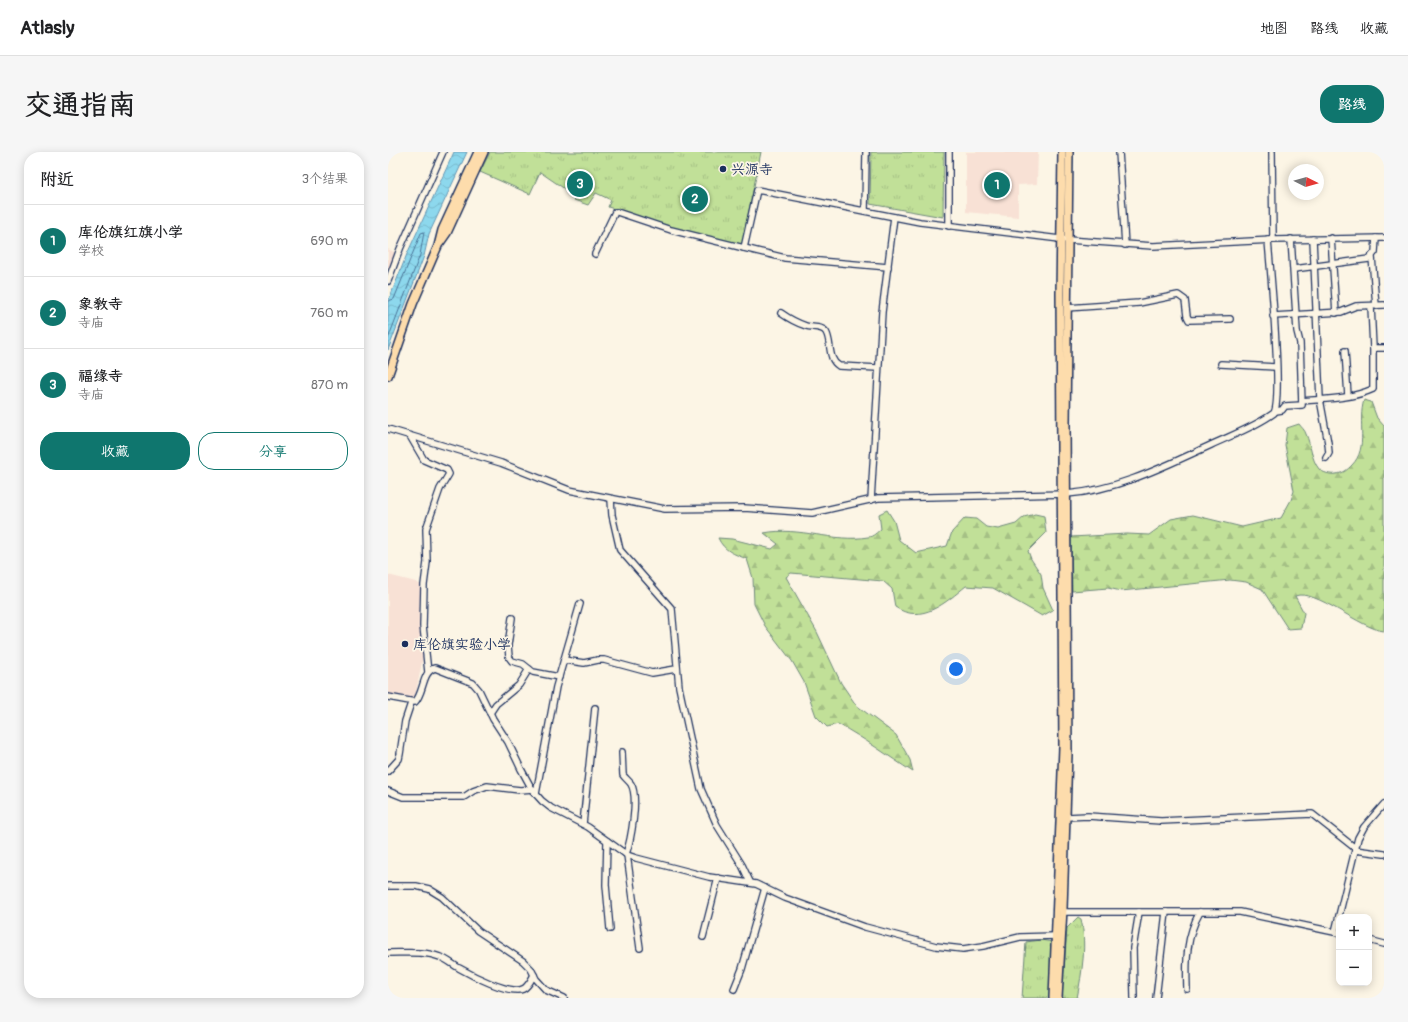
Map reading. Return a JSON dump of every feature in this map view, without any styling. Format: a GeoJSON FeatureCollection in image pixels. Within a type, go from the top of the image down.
{"type":"FeatureCollection","features":[{"type":"Feature","properties":{"kind":"main road"},"geometry":{"type":"LineString","coordinates":[[388,376],[413,304],[438,246],[442,230],[478,152]]}},
{"type":"Feature","properties":{"kind":"main road"},"geometry":{"type":"LineString","coordinates":[[438,246],[447,233],[484,152]]}},
{"type":"Feature","properties":{"kind":"main road"},"geometry":{"type":"LineString","coordinates":[[1058,998],[1063,912],[1068,740],[1064,494],[1067,308],[1062,152]]}},
{"type":"Feature","properties":{"kind":"main road"},"geometry":{"type":"LineString","coordinates":[[1052,998],[1056,936],[1063,747],[1064,240],[1069,152]]}},
{"type":"Feature","properties":{"kind":"street"},"geometry":{"type":"LineString","coordinates":[[388,281],[400,249],[443,152]]}},
{"type":"Feature","properties":{"kind":"street"},"geometry":{"type":"LineString","coordinates":[[865,211],[866,152]]}},
{"type":"Feature","properties":{"kind":"street"},"geometry":{"type":"LineString","coordinates":[[949,152],[949,226]]}},
{"type":"Feature","properties":{"kind":"street"},"geometry":{"type":"LineString","coordinates":[[1119,152],[1125,245]]}},
{"type":"Feature","properties":{"kind":"street"},"geometry":{"type":"LineString","coordinates":[[1272,152],[1271,240],[1276,367],[1276,410]]}},
{"type":"Feature","properties":{"kind":"street"},"geometry":{"type":"LineString","coordinates":[[744,248],[757,190],[894,217],[949,226],[1064,240],[1125,245],[1165,246],[1271,240],[1384,238]]}},
{"type":"Feature","properties":{"kind":"street"},"geometry":{"type":"LineString","coordinates":[[595,254],[615,212],[617,212],[671,230],[785,258],[888,266]]}},
{"type":"Feature","properties":{"kind":"street"},"geometry":{"type":"LineString","coordinates":[[871,500],[882,312],[894,217]]}},
{"type":"Feature","properties":{"kind":"street"},"geometry":{"type":"LineString","coordinates":[[1331,238],[1336,313]]}},
{"type":"Feature","properties":{"kind":"street"},"geometry":{"type":"LineString","coordinates":[[1302,401],[1362,394],[1373,389],[1372,257],[1376,248],[1376,238]]}},
{"type":"Feature","properties":{"kind":"street"},"geometry":{"type":"LineString","coordinates":[[1313,239],[1320,399],[1328,443],[1326,458]]}},
{"type":"Feature","properties":{"kind":"street"},"geometry":{"type":"LineString","coordinates":[[388,429],[501,463],[569,490],[665,509],[744,508],[802,513],[822,511],[871,500],[923,496],[1064,494],[1095,491],[1120,483],[1252,426],[1268,417],[1276,410],[1282,410],[1285,406],[1302,405],[1300,343],[1296,314],[1291,240]]}},
{"type":"Feature","properties":{"kind":"street"},"geometry":{"type":"LineString","coordinates":[[1294,269],[1333,265],[1369,259],[1372,257]]}},
{"type":"Feature","properties":{"kind":"street"},"geometry":{"type":"LineString","coordinates":[[1067,308],[1139,303],[1178,295],[1185,300],[1189,320],[1230,319]]}},
{"type":"Feature","properties":{"kind":"street"},"geometry":{"type":"LineString","coordinates":[[1273,316],[1336,313],[1356,306],[1384,305]]}},
{"type":"Feature","properties":{"kind":"street"},"geometry":{"type":"LineString","coordinates":[[781,313],[806,326],[822,329],[826,332],[828,346],[835,364],[839,366],[878,368]]}},
{"type":"Feature","properties":{"kind":"street"},"geometry":{"type":"LineString","coordinates":[[1373,348],[1384,348]]}},
{"type":"Feature","properties":{"kind":"street"},"geometry":{"type":"LineString","coordinates":[[1345,351],[1348,396]]}},
{"type":"Feature","properties":{"kind":"street"},"geometry":{"type":"LineString","coordinates":[[1222,364],[1276,367]]}},
{"type":"Feature","properties":{"kind":"street"},"geometry":{"type":"LineString","coordinates":[[388,772],[400,754],[405,721],[411,703],[419,698],[428,672],[423,626],[426,529],[440,489],[449,474],[447,470],[424,460],[410,436]]}},
{"type":"Feature","properties":{"kind":"street"},"geometry":{"type":"LineString","coordinates":[[611,499],[612,515],[620,550],[672,609],[675,634],[676,669],[701,789],[716,825],[742,865],[750,882]]}},
{"type":"Feature","properties":{"kind":"street"},"geometry":{"type":"LineString","coordinates":[[534,791],[559,677],[580,604]]}},
{"type":"Feature","properties":{"kind":"street"},"geometry":{"type":"LineString","coordinates":[[512,618],[508,645],[509,657],[512,661],[523,664],[533,672],[559,677]]}},
{"type":"Feature","properties":{"kind":"street"},"geometry":{"type":"LineString","coordinates":[[564,660],[584,663],[604,660],[652,673],[676,669]]}},
{"type":"Feature","properties":{"kind":"street"},"geometry":{"type":"LineString","coordinates":[[428,672],[435,668],[473,682],[480,690],[490,713],[508,742],[534,791],[551,808],[583,824],[627,854],[693,874],[750,882],[865,927],[936,946],[963,949],[1020,937],[1056,936]]}},
{"type":"Feature","properties":{"kind":"street"},"geometry":{"type":"LineString","coordinates":[[490,713],[496,704],[519,685],[529,669]]}},
{"type":"Feature","properties":{"kind":"street"},"geometry":{"type":"LineString","coordinates":[[388,697],[411,703]]}},
{"type":"Feature","properties":{"kind":"street"},"geometry":{"type":"LineString","coordinates":[[583,824],[595,708]]}},
{"type":"Feature","properties":{"kind":"street"},"geometry":{"type":"LineString","coordinates":[[622,752],[622,775],[631,784],[634,798],[631,839],[627,854],[640,948]]}},
{"type":"Feature","properties":{"kind":"street"},"geometry":{"type":"LineString","coordinates":[[388,791],[403,797],[464,797],[473,791],[487,786],[534,791]]}},
{"type":"Feature","properties":{"kind":"street"},"geometry":{"type":"LineString","coordinates":[[1341,914],[1358,838],[1364,827],[1384,804]]}},
{"type":"Feature","properties":{"kind":"street"},"geometry":{"type":"LineString","coordinates":[[1066,817],[1088,816],[1161,821],[1312,814],[1355,849],[1384,854]]}},
{"type":"Feature","properties":{"kind":"street"},"geometry":{"type":"LineString","coordinates":[[608,841],[606,885],[610,929]]}},
{"type":"Feature","properties":{"kind":"street"},"geometry":{"type":"LineString","coordinates":[[703,937],[718,878]]}},
{"type":"Feature","properties":{"kind":"street"},"geometry":{"type":"LineString","coordinates":[[388,886],[416,886],[429,889],[442,897],[478,931],[523,961],[531,969],[546,990],[564,998]]}},
{"type":"Feature","properties":{"kind":"street"},"geometry":{"type":"LineString","coordinates":[[734,989],[742,969],[765,888]]}},
{"type":"Feature","properties":{"kind":"street"},"geometry":{"type":"LineString","coordinates":[[1063,912],[1200,912],[1253,914],[1336,933]]}},
{"type":"Feature","properties":{"kind":"street"},"geometry":{"type":"LineString","coordinates":[[1134,998],[1133,948],[1139,912]]}},
{"type":"Feature","properties":{"kind":"street"},"geometry":{"type":"LineString","coordinates":[[1156,998],[1166,912]]}},
{"type":"Feature","properties":{"kind":"street"},"geometry":{"type":"LineString","coordinates":[[1187,988],[1188,944],[1192,926],[1200,912]]}},
{"type":"Feature","properties":{"kind":"street"},"geometry":{"type":"LineString","coordinates":[[1372,941],[1384,944]]}},
{"type":"Feature","properties":{"kind":"street"},"geometry":{"type":"LineString","coordinates":[[388,953],[430,954],[441,957],[471,974],[515,990],[522,990],[526,987],[534,975]]}},
{"type":"Feature","properties":{"kind":"shaded area"},"geometry":{"type":"Polygon","coordinates":[[[966,152],[1038,152],[1037,184],[1018,185],[1018,217],[966,212],[966,152]]]}},
{"type":"Feature","properties":{"kind":"shaded area"},"geometry":{"type":"Polygon","coordinates":[[[388,249],[396,253],[388,271],[388,249]]]}},
{"type":"Feature","properties":{"kind":"shaded area","name":"库伦旗实验小学"},"geometry":{"type":"Polygon","coordinates":[[[388,575],[416,582],[421,585],[420,636],[424,652],[415,697],[412,700],[388,694],[388,575]]]}},
{"type":"Feature","properties":{"kind":"green space"},"geometry":{"type":"Polygon","coordinates":[[[490,152],[761,152],[742,245],[685,231],[608,207],[611,200],[596,193],[588,205],[574,200],[575,196],[540,172],[530,194],[480,172],[490,152]]]}},
{"type":"Feature","properties":{"kind":"green space"},"geometry":{"type":"Polygon","coordinates":[[[871,152],[944,152],[943,217],[870,204],[871,152]]]}},
{"type":"Feature","properties":{"kind":"green space"},"geometry":{"type":"Polygon","coordinates":[[[1364,400],[1371,402],[1377,418],[1384,426],[1384,631],[1374,629],[1326,603],[1304,595],[1295,596],[1304,613],[1301,628],[1288,629],[1262,589],[1246,582],[1230,580],[1121,591],[1108,588],[1072,591],[1071,537],[1127,534],[1149,535],[1171,519],[1193,515],[1242,527],[1281,518],[1291,500],[1294,491],[1285,445],[1287,428],[1299,424],[1304,430],[1308,438],[1314,461],[1319,469],[1325,473],[1341,473],[1352,465],[1360,451],[1362,408],[1364,400]]]}},
{"type":"Feature","properties":{"kind":"green space"},"geometry":{"type":"Polygon","coordinates":[[[887,510],[894,521],[899,540],[916,553],[947,546],[952,532],[965,518],[976,519],[986,527],[998,529],[1016,524],[1024,517],[1035,514],[1044,516],[1046,533],[1028,551],[1031,559],[1041,574],[1043,588],[1053,610],[1042,616],[993,588],[966,586],[950,599],[933,609],[915,614],[905,612],[895,607],[892,589],[883,581],[791,573],[786,577],[817,632],[841,683],[856,705],[896,735],[910,760],[913,772],[848,729],[838,724],[827,727],[816,716],[804,682],[792,661],[765,626],[754,604],[753,578],[747,559],[726,549],[718,538],[732,539],[772,549],[778,544],[764,533],[777,531],[842,538],[870,537],[881,529],[879,514],[887,510]]]}},
{"type":"Feature","properties":{"kind":"green space"},"geometry":{"type":"Polygon","coordinates":[[[1078,917],[1081,919],[1083,928],[1084,948],[1077,998],[1062,998],[1067,928],[1078,917]]]}},
{"type":"Feature","properties":{"kind":"green space"},"geometry":{"type":"Polygon","coordinates":[[[1041,940],[1052,942],[1049,998],[1022,998],[1026,942],[1041,940]]]}},
{"type":"Feature","properties":{"kind":"water"},"geometry":{"type":"Polygon","coordinates":[[[454,152],[467,152],[429,234],[424,256],[388,350],[388,302],[407,254],[454,152]]]}},
{"type":"Feature","properties":{"kind":"place","name":"兴源寺"},"geometry":{"type":"Point","coordinates":[723,169]}},
{"type":"Feature","properties":{"kind":"place","name":"福缘寺"},"geometry":{"type":"Point","coordinates":[580,184]}},
{"type":"Feature","properties":{"kind":"place","name":"库伦旗红旗小学"},"geometry":{"type":"Point","coordinates":[997,185]}},
{"type":"Feature","properties":{"kind":"place","name":"象教寺"},"geometry":{"type":"Point","coordinates":[695,199]}},
{"type":"Feature","properties":{"kind":"place","name":"库伦旗实验小学"},"geometry":{"type":"Point","coordinates":[405,644]}}]}
